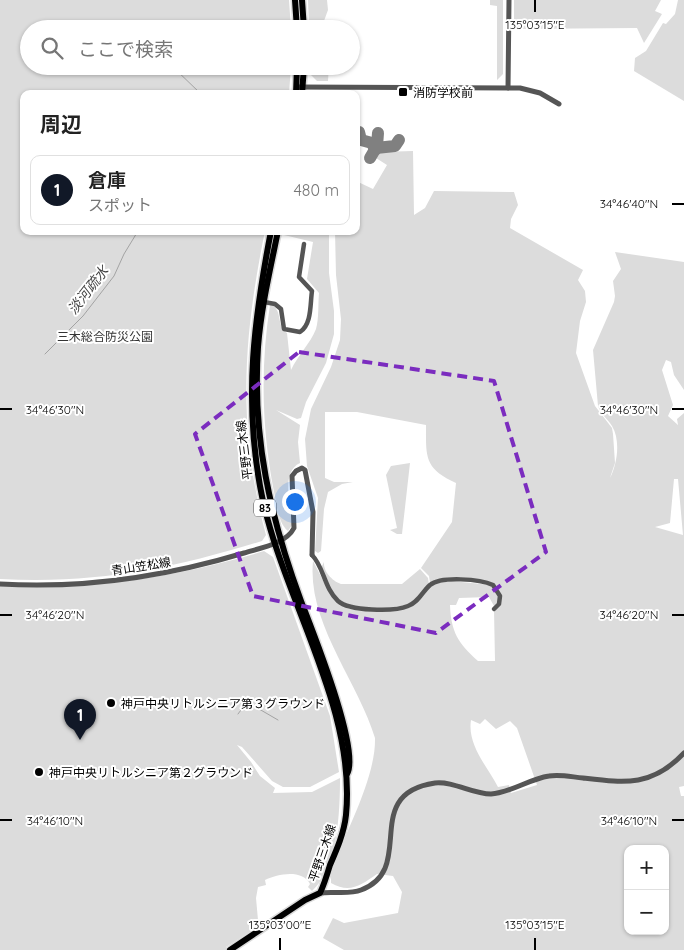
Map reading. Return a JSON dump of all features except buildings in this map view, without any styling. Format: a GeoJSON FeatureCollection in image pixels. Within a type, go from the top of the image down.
{"type":"FeatureCollection","features":[{"type":"Feature","properties":{"kind":"main road"},"geometry":{"type":"LineString","coordinates":[[295,0],[296,20]]}},
{"type":"Feature","properties":{"kind":"main road"},"geometry":{"type":"LineString","coordinates":[[302,0],[303,20]]}},
{"type":"Feature","properties":{"kind":"main road"},"geometry":{"type":"LineString","coordinates":[[298,75],[299,90]]}},
{"type":"Feature","properties":{"kind":"main road"},"geometry":{"type":"LineString","coordinates":[[299,90],[302,75]]}},
{"type":"Feature","properties":{"kind":"main road","name":"平野三木線"},"geometry":{"type":"LineString","coordinates":[[230,950],[305,900],[320,894],[343,830],[347,774],[341,737],[331,701],[277,542],[257,467],[251,391],[256,309],[270,235]]}},
{"type":"Feature","properties":{"kind":"main road","name":"平野三木線"},"geometry":{"type":"LineString","coordinates":[[277,235],[264,302],[258,362],[258,425],[277,542]]}},
{"type":"Feature","properties":{"kind":"street"},"geometry":{"type":"LineString","coordinates":[[508,88],[509,0]]}},
{"type":"Feature","properties":{"kind":"street"},"geometry":{"type":"LineString","coordinates":[[299,90],[508,88],[534,91],[559,104]]}},
{"type":"Feature","properties":{"kind":"street"},"geometry":{"type":"LineString","coordinates":[[264,302],[275,304],[281,309],[284,328],[300,332],[305,329],[308,323],[312,291],[299,277],[304,244]]}},
{"type":"Feature","properties":{"kind":"street"},"geometry":{"type":"LineString","coordinates":[[277,542],[290,535],[294,528],[292,476],[303,468],[313,512],[312,555],[319,563],[333,596],[341,603],[352,608],[368,609],[408,606],[418,600],[434,582],[447,580],[493,584],[500,596],[498,604],[494,609]]}},
{"type":"Feature","properties":{"kind":"street","name":"青山笠松線"},"geometry":{"type":"LineString","coordinates":[[0,584],[69,584],[139,578],[199,566],[277,542]]}},
{"type":"Feature","properties":{"kind":"street"},"geometry":{"type":"LineString","coordinates":[[320,894],[358,891],[370,886],[378,878],[386,868],[390,855],[396,806],[402,796],[416,788],[445,783],[492,794],[550,776],[606,781],[644,780],[684,753]]}},
{"type":"Feature","properties":{"kind":"highlighted area"},"geometry":{"type":"Polygon","coordinates":[[[299,352],[494,381],[546,552],[436,633],[253,596],[195,434],[299,352]]]}},
{"type":"Feature","properties":{"kind":"green space","name":"三木総合防災公園"},"geometry":{"type":"Polygon","coordinates":[[[0,0],[289,0],[290,20],[20,20],[20,75],[290,75],[289,90],[20,90],[20,235],[264,235],[252,309],[246,383],[251,457],[266,535],[262,541],[164,567],[101,577],[35,580],[0,579],[0,0]]]}},
{"type":"Feature","properties":{"kind":"green space"},"geometry":{"type":"Polygon","coordinates":[[[308,0],[327,0],[328,10],[324,20],[309,20],[308,0]]]}},
{"type":"Feature","properties":{"kind":"green space"},"geometry":{"type":"Polygon","coordinates":[[[490,0],[503,0],[503,74],[497,80],[497,6],[490,5],[490,0]]]}},
{"type":"Feature","properties":{"kind":"green space"},"geometry":{"type":"Polygon","coordinates":[[[514,0],[661,0],[655,11],[662,14],[644,43],[637,28],[514,29],[514,0]]]}},
{"type":"Feature","properties":{"kind":"green space"},"geometry":{"type":"Polygon","coordinates":[[[678,0],[684,0],[684,101],[634,71],[635,58],[646,51],[663,23],[666,24],[675,14],[678,0]]]}},
{"type":"Feature","properties":{"kind":"green space"},"geometry":{"type":"Polygon","coordinates":[[[311,75],[328,75],[328,81],[317,81],[311,75]]]}},
{"type":"Feature","properties":{"kind":"green space"},"geometry":{"type":"Polygon","coordinates":[[[413,151],[414,215],[425,208],[434,191],[514,192],[518,205],[511,219],[510,228],[583,270],[578,280],[585,291],[586,302],[580,321],[576,353],[595,406],[612,428],[615,463],[610,478],[615,466],[617,445],[615,432],[598,406],[593,350],[614,302],[613,281],[621,269],[615,252],[684,262],[684,390],[674,375],[671,362],[666,360],[662,370],[673,405],[668,416],[678,425],[677,419],[684,413],[684,786],[679,787],[681,796],[684,796],[684,950],[344,950],[323,938],[333,918],[344,923],[398,913],[402,892],[393,876],[377,874],[360,885],[350,888],[344,888],[331,883],[331,870],[352,822],[371,770],[375,738],[357,695],[325,629],[313,584],[313,561],[328,590],[347,608],[360,611],[402,609],[434,584],[451,581],[492,585],[498,592],[498,601],[501,595],[494,584],[447,578],[430,583],[429,576],[421,568],[452,522],[456,483],[446,478],[432,466],[427,453],[426,425],[357,412],[325,412],[325,478],[334,482],[353,482],[342,484],[328,492],[324,509],[321,551],[318,553],[315,551],[318,498],[307,466],[305,439],[311,409],[331,367],[340,340],[341,319],[336,275],[335,235],[360,235],[360,183],[373,189],[387,165],[376,158],[380,152],[413,151]],[[674,479],[670,523],[655,527],[683,535],[678,479],[674,479]],[[489,597],[459,598],[456,605],[450,605],[454,630],[465,648],[478,661],[495,661],[494,610],[498,602],[494,606],[489,597]],[[485,719],[480,724],[471,720],[472,738],[475,747],[498,787],[509,785],[511,793],[537,785],[517,728],[510,721],[496,729],[485,719]]]}},
{"type":"Feature","properties":{"kind":"green space"},"geometry":{"type":"Polygon","coordinates":[[[284,235],[329,235],[329,273],[334,311],[334,334],[326,363],[306,402],[301,418],[297,419],[276,410],[300,425],[298,442],[300,463],[290,474],[288,482],[292,525],[288,531],[278,513],[270,469],[264,399],[265,352],[270,305],[276,309],[282,327],[287,333],[291,370],[316,329],[319,293],[307,279],[313,242],[284,235]]]}},
{"type":"Feature","properties":{"kind":"green space"},"geometry":{"type":"Polygon","coordinates":[[[410,463],[402,534],[397,534],[390,530],[397,528],[386,475],[391,466],[410,463]]]}},
{"type":"Feature","properties":{"kind":"green space"},"geometry":{"type":"Polygon","coordinates":[[[264,551],[273,557],[330,716],[339,772],[310,787],[283,787],[272,781],[242,747],[237,745],[260,776],[275,788],[273,793],[312,792],[340,778],[336,838],[321,881],[312,891],[308,887],[310,884],[301,876],[289,874],[265,880],[266,885],[258,887],[256,898],[258,920],[267,921],[226,947],[228,950],[0,950],[0,586],[68,586],[134,580],[199,568],[264,551]]]}},
{"type":"Feature","properties":{"kind":"green space"},"geometry":{"type":"Polygon","coordinates":[[[324,562],[325,569],[329,575],[334,581],[341,584],[402,584],[420,569],[428,578],[429,584],[415,600],[404,605],[386,608],[355,606],[341,601],[334,595],[321,568],[324,562]]]}},
{"type":"Feature","properties":{"kind":"waterway","name":"淡河疏水"},"geometry":{"type":"LineString","coordinates":[[181,75],[197,90]]}},
{"type":"Feature","properties":{"kind":"waterway","name":"淡河疏水"},"geometry":{"type":"LineString","coordinates":[[45,354],[83,316],[114,276],[136,235]]}},
{"type":"Feature","properties":{"kind":"waterway"},"geometry":{"type":"LineString","coordinates":[[238,714],[247,702],[278,720]]}},
{"type":"Feature","properties":{"kind":"taxiway"},"geometry":{"type":"LineString","coordinates":[[370,158],[377,146],[378,133]]}},
{"type":"Feature","properties":{"kind":"taxiway"},"geometry":{"type":"LineString","coordinates":[[360,136],[361,140],[372,143],[375,150]]}},
{"type":"Feature","properties":{"kind":"taxiway"},"geometry":{"type":"LineString","coordinates":[[376,148],[395,146],[399,140]]}},
{"type":"Feature","properties":{"kind":"place","name":"消防学校前"},"geometry":{"type":"Point","coordinates":[403,92]}},
{"type":"Feature","properties":{"kind":"place","name":"神戸中央リトルシニア第３グラウンド"},"geometry":{"type":"Point","coordinates":[111,703]}},
{"type":"Feature","properties":{"kind":"place","name":"倉庫"},"geometry":{"type":"Point","coordinates":[80,740]}},
{"type":"Feature","properties":{"kind":"place","name":"神戸中央リトルシニア第２グラウンド"},"geometry":{"type":"Point","coordinates":[39,772]}}]}
